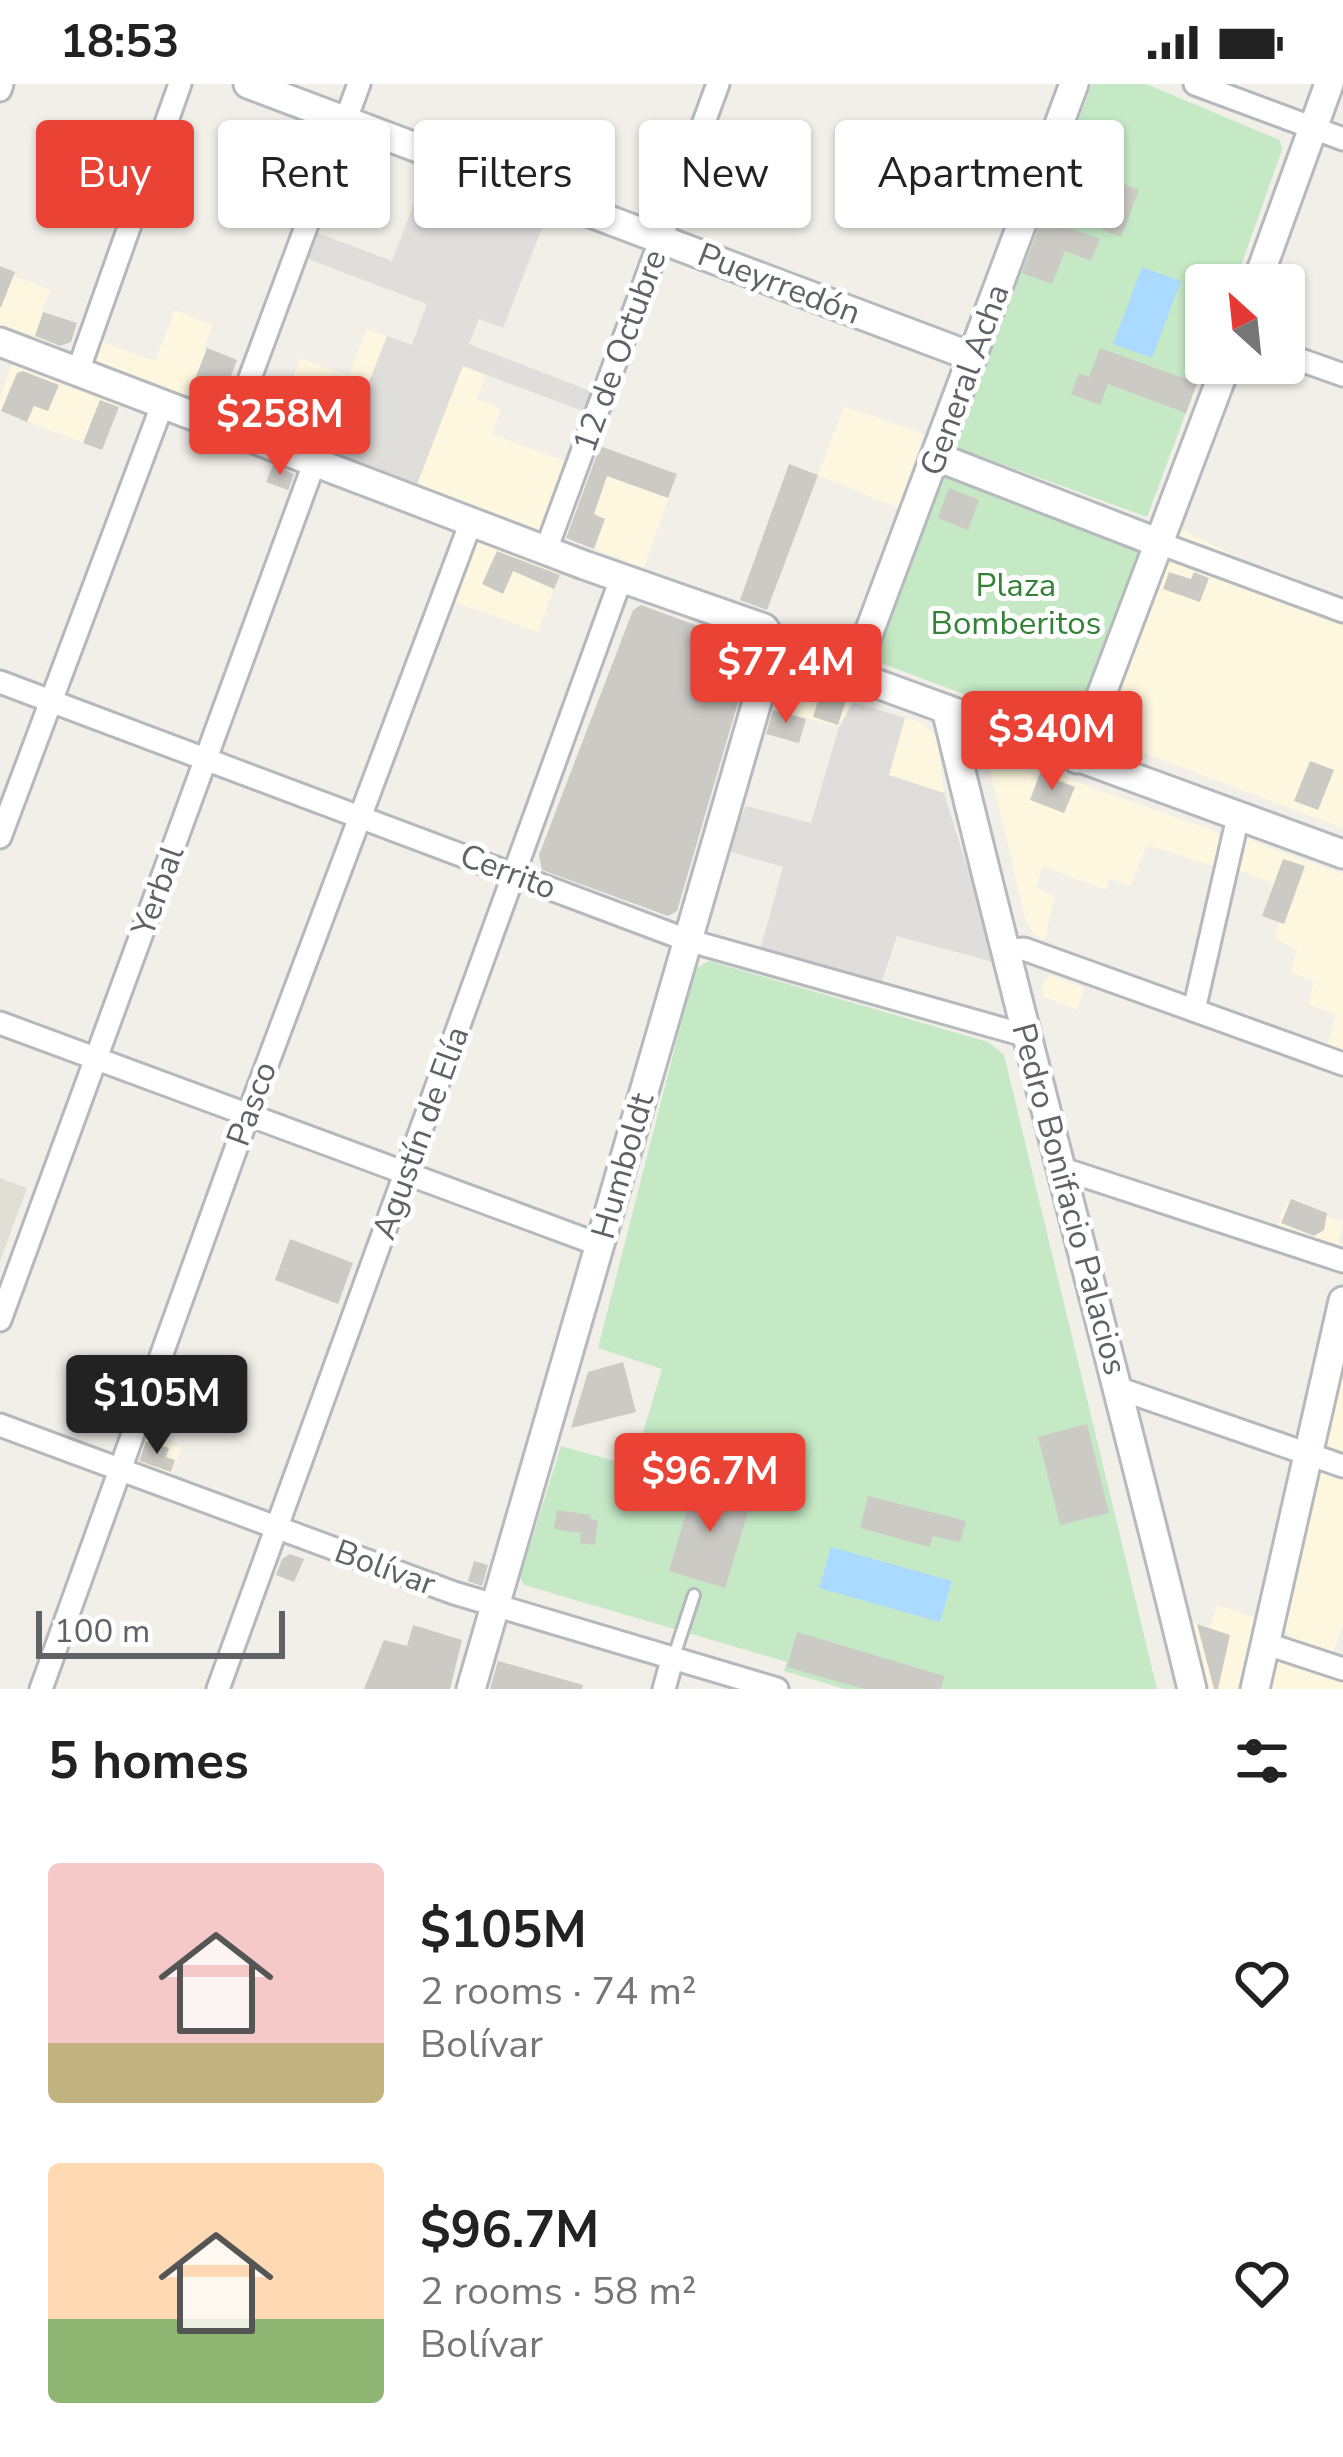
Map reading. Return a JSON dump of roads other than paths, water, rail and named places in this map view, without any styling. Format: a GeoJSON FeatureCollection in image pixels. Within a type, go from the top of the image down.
{"type":"FeatureCollection","features":[{"type":"Feature","properties":{"kind":"street"},"geometry":{"type":"LineString","coordinates":[[78,371],[180,84]]}},
{"type":"Feature","properties":{"kind":"street","name":"Pueyrredón"},"geometry":{"type":"LineString","coordinates":[[248,84],[346,120]]}},
{"type":"Feature","properties":{"kind":"street"},"geometry":{"type":"LineString","coordinates":[[346,120],[359,84]]}},
{"type":"Feature","properties":{"kind":"street","name":"12 de Octubre"},"geometry":{"type":"LineString","coordinates":[[546,550],[718,84]]}},
{"type":"Feature","properties":{"kind":"street","name":"General Acha"},"geometry":{"type":"LineString","coordinates":[[853,675],[1074,84]]}},
{"type":"Feature","properties":{"kind":"street"},"geometry":{"type":"LineString","coordinates":[[1195,84],[1343,139]]}},
{"type":"Feature","properties":{"kind":"street"},"geometry":{"type":"LineString","coordinates":[[1264,264],[1329,84]]}},
{"type":"Feature","properties":{"kind":"street","name":"Pueyrredón"},"geometry":{"type":"LineString","coordinates":[[390,137],[973,356]]}},
{"type":"Feature","properties":{"kind":"street"},"geometry":{"type":"LineString","coordinates":[[231,429],[306,228]]}},
{"type":"Feature","properties":{"kind":"street"},"geometry":{"type":"LineString","coordinates":[[3,351],[78,371],[764,628],[774,644],[853,675],[1343,854]]}},
{"type":"Feature","properties":{"kind":"street"},"geometry":{"type":"LineString","coordinates":[[1305,361],[1343,375]]}},
{"type":"Feature","properties":{"kind":"street"},"geometry":{"type":"LineString","coordinates":[[1077,759],[1219,384]]}},
{"type":"Feature","properties":{"kind":"street"},"geometry":{"type":"LineString","coordinates":[[0,837],[163,404]]}},
{"type":"Feature","properties":{"kind":"street"},"geometry":{"type":"LineString","coordinates":[[937,457],[1343,611]]}},
{"type":"Feature","properties":{"kind":"street","name":"Yerbal"},"geometry":{"type":"LineString","coordinates":[[0,1320],[315,461]]}},
{"type":"Feature","properties":{"kind":"street","name":"Pasco"},"geometry":{"type":"LineString","coordinates":[[41,1689],[248,1115],[471,522]]}},
{"type":"Feature","properties":{"kind":"street","name":"Agustín de Elía"},"geometry":{"type":"LineString","coordinates":[[218,1689],[622,576]]}},
{"type":"Feature","properties":{"kind":"street","name":"Humboldt"},"geometry":{"type":"LineString","coordinates":[[471,1689],[774,644]]}},
{"type":"Feature","properties":{"kind":"street","name":"Cerrito"},"geometry":{"type":"LineString","coordinates":[[0,682],[687,940],[1024,1035]]}},
{"type":"Feature","properties":{"kind":"street","name":"Pedro Bonifacio Palacios"},"geometry":{"type":"LineString","coordinates":[[946,709],[1024,1035],[1120,1390],[1192,1689]]}},
{"type":"Feature","properties":{"kind":"street"},"geometry":{"type":"LineString","coordinates":[[1194,1010],[1238,817]]}},
{"type":"Feature","properties":{"kind":"street"},"geometry":{"type":"LineString","coordinates":[[1004,951],[1024,950],[1343,1064]]}},
{"type":"Feature","properties":{"kind":"street"},"geometry":{"type":"LineString","coordinates":[[0,1023],[600,1245]]}},
{"type":"Feature","properties":{"kind":"street"},"geometry":{"type":"LineString","coordinates":[[1060,1168],[1343,1261]]}},
{"type":"Feature","properties":{"kind":"street"},"geometry":{"type":"LineString","coordinates":[[1256,1689],[1343,1301]]}},
{"type":"Feature","properties":{"kind":"street"},"geometry":{"type":"LineString","coordinates":[[1120,1390],[1343,1466]]}},
{"type":"Feature","properties":{"kind":"street","name":"Bolívar"},"geometry":{"type":"LineString","coordinates":[[0,1425],[495,1605],[777,1689]]}},
{"type":"Feature","properties":{"kind":"street"},"geometry":{"type":"LineString","coordinates":[[1267,1644],[1343,1669]]}},
{"type":"Feature","properties":{"kind":"street"},"geometry":{"type":"LineString","coordinates":[[664,1689],[673,1660]]}},
{"type":"Feature","properties":{"kind":"lane"},"geometry":{"type":"LineString","coordinates":[[673,1660],[694,1594]]}},
{"type":"Feature","properties":{"kind":"water"},"geometry":{"type":"Polygon","coordinates":[[[1142,267],[1181,281],[1152,358],[1113,344],[1142,267]]]}},
{"type":"Feature","properties":{"kind":"water"},"geometry":{"type":"Polygon","coordinates":[[[831,1547],[952,1581],[940,1622],[819,1588],[831,1547]]]}},
{"type":"Feature","properties":{"kind":"park label","name":"Plaza Bomberitos"},"geometry":{"type":"Point","coordinates":[1016,604]}}]}
